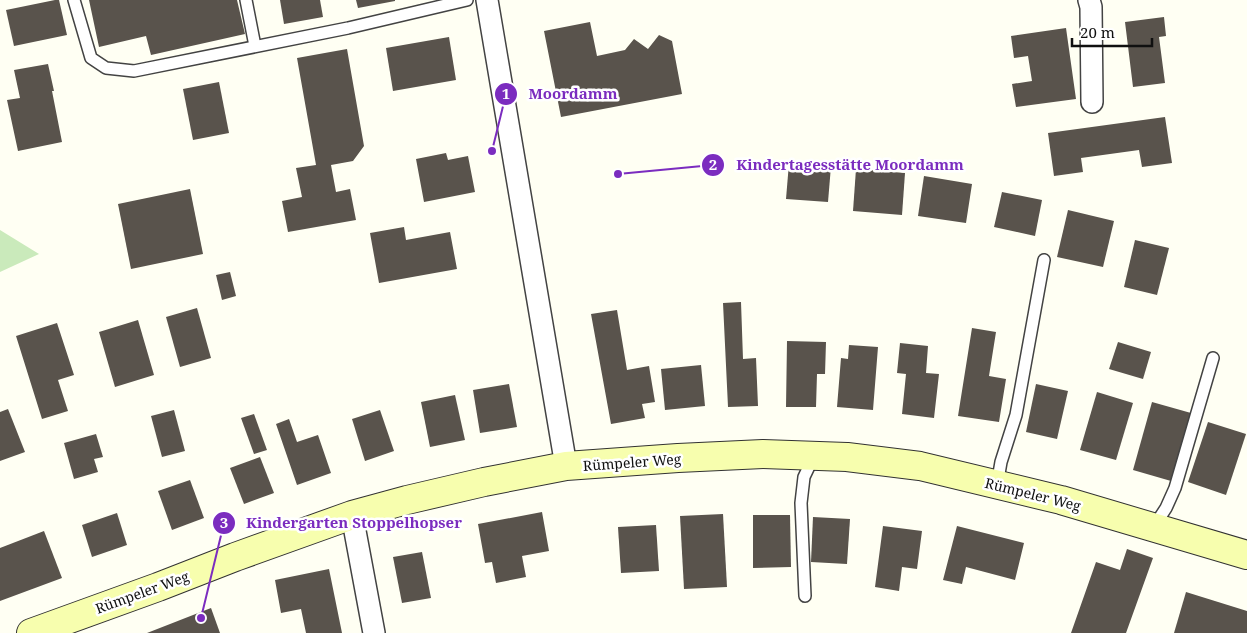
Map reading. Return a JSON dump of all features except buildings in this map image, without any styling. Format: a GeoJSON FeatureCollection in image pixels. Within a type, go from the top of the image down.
{"type":"FeatureCollection","features":[{"type":"Feature","properties":{"kind":"street"},"geometry":{"type":"LineString","coordinates":[[487,0],[566,466]]}},
{"type":"Feature","properties":{"kind":"street"},"geometry":{"type":"LineString","coordinates":[[1089,0],[1091,7],[1092,102]]}},
{"type":"Feature","properties":{"kind":"street","name":"Rümpeler Weg"},"geometry":{"type":"LineString","coordinates":[[31,633],[235,557],[352,516],[455,489],[566,466],[764,454],[847,457],[920,466],[1061,500],[1247,555]]}},
{"type":"Feature","properties":{"kind":"street"},"geometry":{"type":"LineString","coordinates":[[352,516],[374,633]]}},
{"type":"Feature","properties":{"kind":"lane"},"geometry":{"type":"LineString","coordinates":[[74,0],[91,58],[106,68],[134,71],[348,28],[467,0]]}},
{"type":"Feature","properties":{"kind":"lane"},"geometry":{"type":"LineString","coordinates":[[246,0],[255,46]]}},
{"type":"Feature","properties":{"kind":"lane"},"geometry":{"type":"LineString","coordinates":[[997,485],[1001,462],[1016,415],[1044,260]]}},
{"type":"Feature","properties":{"kind":"lane"},"geometry":{"type":"LineString","coordinates":[[1153,528],[1166,508],[1175,488],[1213,358]]}},
{"type":"Feature","properties":{"kind":"lane"},"geometry":{"type":"LineString","coordinates":[[805,596],[801,503],[804,477],[814,456]]}},
{"type":"Feature","properties":{"kind":"green space"},"geometry":{"type":"Polygon","coordinates":[[[0,230],[39,254],[0,272],[0,230]]]}},
{"type":"Feature","properties":{"kind":"place","name":"Moordamm"},"geometry":{"type":"Point","coordinates":[492,151]}},
{"type":"Feature","properties":{"kind":"place","name":"Kindertagesstätte Moordamm"},"geometry":{"type":"Point","coordinates":[618,174]}},
{"type":"Feature","properties":{"kind":"place","name":"Kindergarten Stoppelhopser"},"geometry":{"type":"Point","coordinates":[201,618]}}]}
